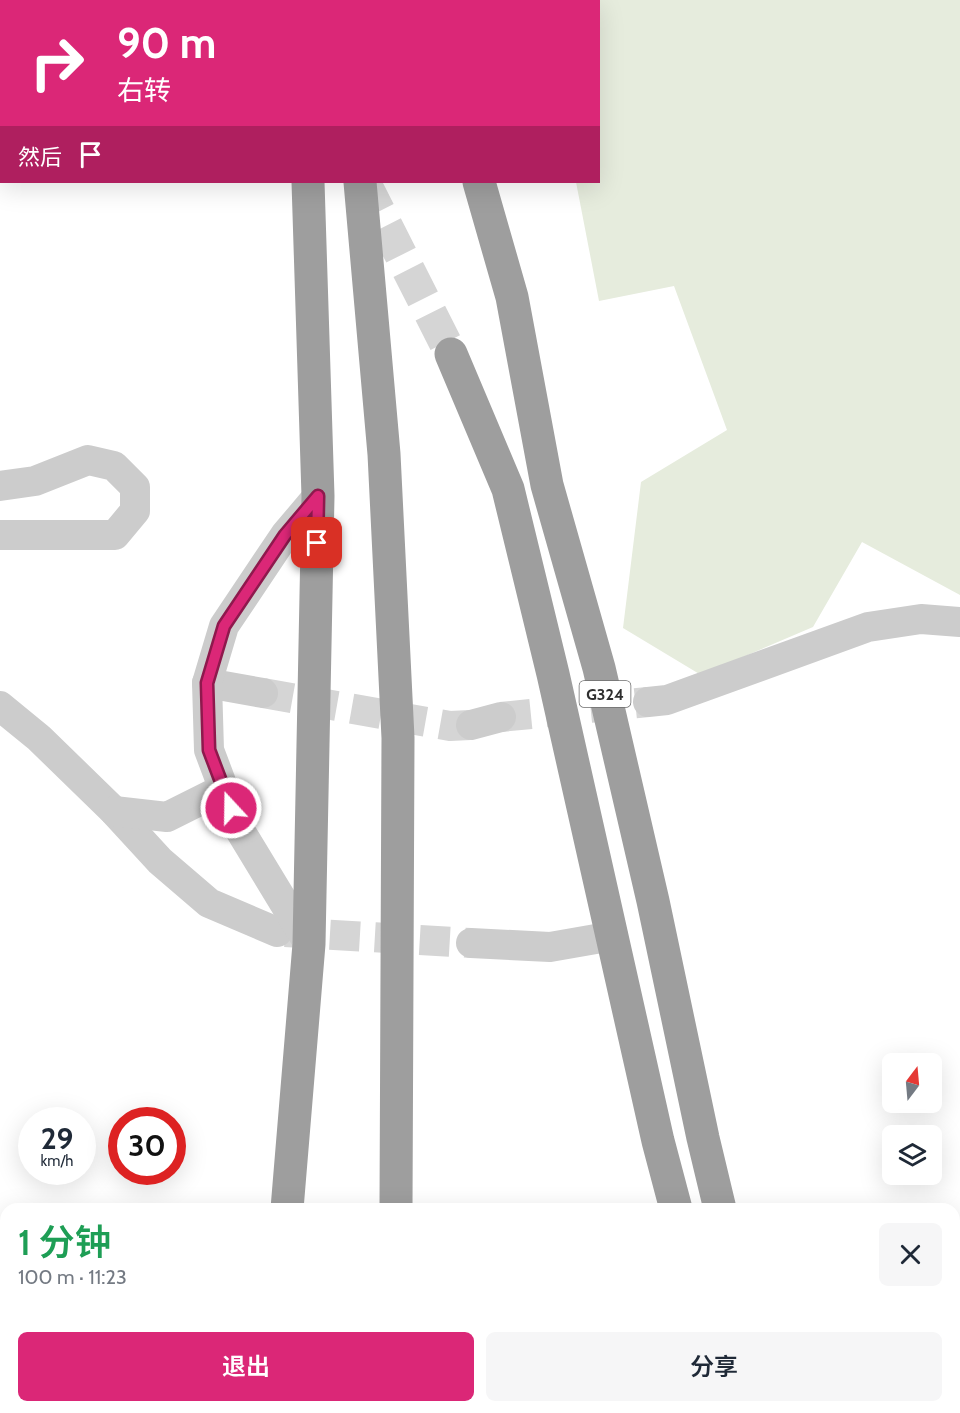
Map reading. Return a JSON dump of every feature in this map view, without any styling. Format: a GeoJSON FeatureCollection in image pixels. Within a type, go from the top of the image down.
{"type":"FeatureCollection","features":[{"type":"Feature","properties":{"kind":"highway"},"geometry":{"type":"LineString","coordinates":[[288,1203],[309,945],[318,496],[308,183]]}},
{"type":"Feature","properties":{"kind":"highway"},"geometry":{"type":"LineString","coordinates":[[360,183],[384,454],[398,738],[396,1203]]}},
{"type":"Feature","properties":{"kind":"highway","name":"G324"},"geometry":{"type":"LineString","coordinates":[[479,183],[512,297],[547,485],[601,679],[653,902],[719,1203]]}},
{"type":"Feature","properties":{"kind":"highway","name":"G324"},"geometry":{"type":"LineString","coordinates":[[451,354],[508,489],[675,1203]]}},
{"type":"Feature","properties":{"kind":"street"},"geometry":{"type":"LineString","coordinates":[[0,486],[35,481],[88,460],[114,466],[135,487],[135,511],[115,535],[0,535]]}},
{"type":"Feature","properties":{"kind":"street"},"geometry":{"type":"LineString","coordinates":[[309,945],[238,827],[209,750],[207,683],[224,626],[285,535],[318,496]]}},
{"type":"Feature","properties":{"kind":"street"},"geometry":{"type":"LineString","coordinates":[[648,702],[667,700],[868,627],[921,619],[960,622]]}},
{"type":"Feature","properties":{"kind":"street"},"geometry":{"type":"LineString","coordinates":[[207,683],[263,693]]}},
{"type":"Feature","properties":{"kind":"street"},"geometry":{"type":"LineString","coordinates":[[0,706],[39,738],[114,811],[160,861],[209,903],[278,932]]}},
{"type":"Feature","properties":{"kind":"street"},"geometry":{"type":"LineString","coordinates":[[471,724],[501,717]]}},
{"type":"Feature","properties":{"kind":"street"},"geometry":{"type":"LineString","coordinates":[[114,811],[166,817],[224,789]]}},
{"type":"Feature","properties":{"kind":"street"},"geometry":{"type":"LineString","coordinates":[[471,943],[550,947],[613,936]]}},
{"type":"Feature","properties":{"kind":"green space"},"geometry":{"type":"Polygon","coordinates":[[[600,0],[960,0],[960,595],[862,542],[813,627],[701,675],[623,628],[641,482],[727,430],[674,286],[599,301],[576,183],[600,183],[600,0]]]}},
{"type":"Feature","properties":{"kind":"tunnel"},"geometry":{"type":"LineString","coordinates":[[365,183],[451,354]]}},
{"type":"Feature","properties":{"kind":"tunnel"},"geometry":{"type":"LineString","coordinates":[[263,693],[450,726],[471,725]]}},
{"type":"Feature","properties":{"kind":"tunnel"},"geometry":{"type":"LineString","coordinates":[[501,717],[648,702]]}},
{"type":"Feature","properties":{"kind":"tunnel"},"geometry":{"type":"LineString","coordinates":[[285,932],[471,943]]}},
{"type":"Feature","properties":{"kind":"route"},"geometry":{"type":"LineString","coordinates":[[231,808],[209,750],[207,683],[224,626],[285,535],[318,496],[317,543]]}}]}
